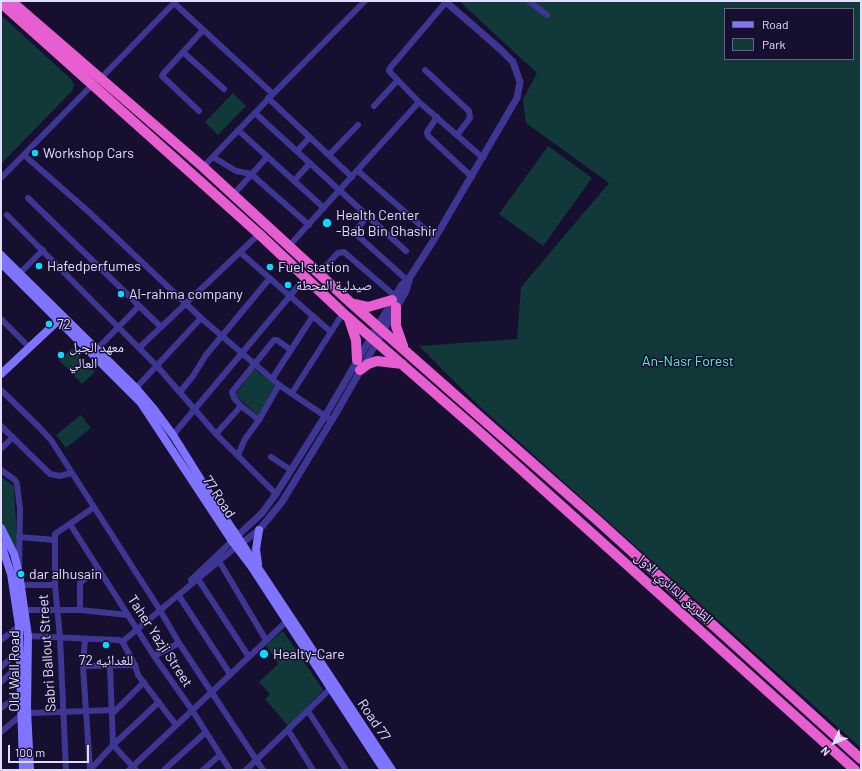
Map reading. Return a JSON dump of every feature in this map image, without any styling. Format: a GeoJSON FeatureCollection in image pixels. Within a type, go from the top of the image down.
{"type":"FeatureCollection","features":[{"type":"Feature","properties":{"kind":"highway","name":"الطريق الدائري الاول"},"geometry":{"type":"LineString","coordinates":[[11,1],[102,77],[203,167],[352,304],[861,759]]}},
{"type":"Feature","properties":{"kind":"highway","name":"الطريق الدائري الاول"},"geometry":{"type":"LineString","coordinates":[[1,3],[259,234],[345,315],[475,428],[855,770]]}},
{"type":"Feature","properties":{"kind":"highway"},"geometry":{"type":"LineString","coordinates":[[352,304],[368,307],[395,301],[396,326],[405,350]]}},
{"type":"Feature","properties":{"kind":"highway"},"geometry":{"type":"LineString","coordinates":[[345,315],[356,340],[357,360]]}},
{"type":"Feature","properties":{"kind":"highway"},"geometry":{"type":"LineString","coordinates":[[360,370],[368,364],[377,361],[402,364]]}},
{"type":"Feature","properties":{"kind":"main road"},"geometry":{"type":"LineString","coordinates":[[1,255],[20,273],[61,318],[97,349],[136,388],[173,436],[237,542],[259,567],[332,687]]}},
{"type":"Feature","properties":{"kind":"main road","name":"77 Road"},"geometry":{"type":"LineString","coordinates":[[1,264],[61,318],[141,403],[237,542],[287,621],[332,687],[384,770]]}},
{"type":"Feature","properties":{"kind":"main road"},"geometry":{"type":"LineString","coordinates":[[1,374],[61,318]]}},
{"type":"Feature","properties":{"kind":"main road"},"geometry":{"type":"LineString","coordinates":[[259,530],[256,549],[259,567]]}},
{"type":"Feature","properties":{"kind":"main road","name":"Old Wall Road"},"geometry":{"type":"LineString","coordinates":[[2,533],[14,554],[22,585],[28,636],[20,768]]}},
{"type":"Feature","properties":{"kind":"main road","name":"Old Wall Road"},"geometry":{"type":"LineString","coordinates":[[1,544],[12,574],[19,626],[21,694],[30,770]]}},
{"type":"Feature","properties":{"kind":"main road","name":"Road 77"},"geometry":{"type":"LineString","coordinates":[[332,687],[392,770]]}},
{"type":"Feature","properties":{"kind":"street"},"geometry":{"type":"LineString","coordinates":[[203,167],[365,1]]}},
{"type":"Feature","properties":{"kind":"street"},"geometry":{"type":"LineString","coordinates":[[529,1],[546,15]]}},
{"type":"Feature","properties":{"kind":"street"},"geometry":{"type":"LineString","coordinates":[[102,77],[175,2],[352,177]]}},
{"type":"Feature","properties":{"kind":"street"},"geometry":{"type":"LineString","coordinates":[[122,642],[153,618],[237,542],[259,530],[282,502],[328,418],[357,360],[373,339],[408,278],[435,238],[472,177],[483,158],[517,98],[520,82],[513,62],[449,2],[390,68],[389,71],[391,76],[419,102],[483,158]]}},
{"type":"Feature","properties":{"kind":"street"},"geometry":{"type":"LineString","coordinates":[[199,111],[162,76],[203,30]]}},
{"type":"Feature","properties":{"kind":"street"},"geometry":{"type":"LineString","coordinates":[[183,52],[224,90]]}},
{"type":"Feature","properties":{"kind":"street"},"geometry":{"type":"LineString","coordinates":[[425,70],[469,110],[470,118],[457,135]]}},
{"type":"Feature","properties":{"kind":"street"},"geometry":{"type":"LineString","coordinates":[[374,106],[397,81]]}},
{"type":"Feature","properties":{"kind":"street"},"geometry":{"type":"LineString","coordinates":[[1,178],[93,84]]}},
{"type":"Feature","properties":{"kind":"street"},"geometry":{"type":"LineString","coordinates":[[289,246],[419,102]]}},
{"type":"Feature","properties":{"kind":"street"},"geometry":{"type":"LineString","coordinates":[[255,113],[406,251]]}},
{"type":"Feature","properties":{"kind":"street"},"geometry":{"type":"LineString","coordinates":[[437,117],[427,132],[428,136],[472,177]]}},
{"type":"Feature","properties":{"kind":"street"},"geometry":{"type":"LineString","coordinates":[[329,155],[358,125]]}},
{"type":"Feature","properties":{"kind":"street"},"geometry":{"type":"LineString","coordinates":[[238,130],[324,208]]}},
{"type":"Feature","properties":{"kind":"street"},"geometry":{"type":"LineString","coordinates":[[297,151],[310,137]]}},
{"type":"Feature","properties":{"kind":"street"},"geometry":{"type":"LineString","coordinates":[[24,155],[118,239],[201,318],[279,385],[328,418]]}},
{"type":"Feature","properties":{"kind":"street"},"geometry":{"type":"LineString","coordinates":[[213,157],[236,171],[251,174],[309,225]]}},
{"type":"Feature","properties":{"kind":"street"},"geometry":{"type":"LineString","coordinates":[[233,194],[267,157]]}},
{"type":"Feature","properties":{"kind":"street"},"geometry":{"type":"LineString","coordinates":[[294,181],[310,163]]}},
{"type":"Feature","properties":{"kind":"street"},"geometry":{"type":"LineString","coordinates":[[358,171],[435,238]]}},
{"type":"Feature","properties":{"kind":"street"},"geometry":{"type":"LineString","coordinates":[[28,198],[161,327]]}},
{"type":"Feature","properties":{"kind":"street"},"geometry":{"type":"LineString","coordinates":[[7,215],[157,366],[216,434],[276,494]]}},
{"type":"Feature","properties":{"kind":"street"},"geometry":{"type":"LineString","coordinates":[[367,216],[356,231],[358,235],[408,278],[408,288],[395,301]]}},
{"type":"Feature","properties":{"kind":"street"},"geometry":{"type":"LineString","coordinates":[[139,348],[259,234]]}},
{"type":"Feature","properties":{"kind":"street"},"geometry":{"type":"LineString","coordinates":[[20,273],[42,250]]}},
{"type":"Feature","properties":{"kind":"street"},"geometry":{"type":"LineString","coordinates":[[241,252],[331,332]]}},
{"type":"Feature","properties":{"kind":"street"},"geometry":{"type":"LineString","coordinates":[[319,274],[338,253],[344,252],[395,301]]}},
{"type":"Feature","properties":{"kind":"street"},"geometry":{"type":"LineString","coordinates":[[180,392],[194,376],[201,361],[270,278]]}},
{"type":"Feature","properties":{"kind":"street"},"geometry":{"type":"LineString","coordinates":[[173,436],[196,411],[242,352],[305,278]]}},
{"type":"Feature","properties":{"kind":"street"},"geometry":{"type":"LineString","coordinates":[[97,349],[139,306]]}},
{"type":"Feature","properties":{"kind":"street"},"geometry":{"type":"LineString","coordinates":[[292,393],[331,332],[345,315]]}},
{"type":"Feature","properties":{"kind":"street"},"geometry":{"type":"LineString","coordinates":[[272,379],[313,316]]}},
{"type":"Feature","properties":{"kind":"street"},"geometry":{"type":"LineString","coordinates":[[136,388],[201,318]]}},
{"type":"Feature","properties":{"kind":"street"},"geometry":{"type":"LineString","coordinates":[[1,319],[30,348]]}},
{"type":"Feature","properties":{"kind":"street"},"geometry":{"type":"LineString","coordinates":[[160,611],[219,561],[262,513],[360,370],[373,339]]}},
{"type":"Feature","properties":{"kind":"street"},"geometry":{"type":"LineString","coordinates":[[259,420],[241,406],[234,398],[232,392],[275,340],[291,350]]}},
{"type":"Feature","properties":{"kind":"street"},"geometry":{"type":"LineString","coordinates":[[238,455],[245,439],[259,420],[279,385]]}},
{"type":"Feature","properties":{"kind":"street"},"geometry":{"type":"LineString","coordinates":[[1,390],[46,434],[179,643],[263,770]]}},
{"type":"Feature","properties":{"kind":"street"},"geometry":{"type":"LineString","coordinates":[[216,434],[241,406]]}},
{"type":"Feature","properties":{"kind":"street"},"geometry":{"type":"LineString","coordinates":[[1,426],[50,474],[60,476],[71,473]]}},
{"type":"Feature","properties":{"kind":"street"},"geometry":{"type":"LineString","coordinates":[[1,449],[12,438]]}},
{"type":"Feature","properties":{"kind":"street"},"geometry":{"type":"LineString","coordinates":[[271,457],[291,470]]}},
{"type":"Feature","properties":{"kind":"street"},"geometry":{"type":"LineString","coordinates":[[1,470],[15,480],[17,484],[20,509],[20,562],[18,571]]}},
{"type":"Feature","properties":{"kind":"street"},"geometry":{"type":"LineString","coordinates":[[19,537],[55,538],[70,524],[93,508]]}},
{"type":"Feature","properties":{"kind":"street","name":"Taher Yazji Street"},"geometry":{"type":"LineString","coordinates":[[70,524],[154,656],[192,710],[230,770]]}},
{"type":"Feature","properties":{"kind":"street","name":"Sabri Ballout Street"},"geometry":{"type":"LineString","coordinates":[[55,538],[55,585],[60,638],[66,770]]}},
{"type":"Feature","properties":{"kind":"street"},"geometry":{"type":"LineString","coordinates":[[219,561],[266,640]]}},
{"type":"Feature","properties":{"kind":"street"},"geometry":{"type":"LineString","coordinates":[[80,610],[80,583],[98,568]]}},
{"type":"Feature","properties":{"kind":"street"},"geometry":{"type":"LineString","coordinates":[[198,580],[249,657]]}},
{"type":"Feature","properties":{"kind":"street"},"geometry":{"type":"LineString","coordinates":[[22,585],[55,585]]}},
{"type":"Feature","properties":{"kind":"street"},"geometry":{"type":"LineString","coordinates":[[179,596],[230,674]]}},
{"type":"Feature","properties":{"kind":"street"},"geometry":{"type":"LineString","coordinates":[[25,610],[80,610],[128,615]]}},
{"type":"Feature","properties":{"kind":"street"},"geometry":{"type":"LineString","coordinates":[[110,666],[113,745],[132,769],[192,710],[287,621]]}},
{"type":"Feature","properties":{"kind":"street"},"geometry":{"type":"LineString","coordinates":[[1,640],[19,626]]}},
{"type":"Feature","properties":{"kind":"street"},"geometry":{"type":"LineString","coordinates":[[28,636],[118,640],[122,642],[135,665],[138,675],[176,726]]}},
{"type":"Feature","properties":{"kind":"street"},"geometry":{"type":"LineString","coordinates":[[85,639],[83,666],[90,770]]}},
{"type":"Feature","properties":{"kind":"street"},"geometry":{"type":"LineString","coordinates":[[154,656],[179,643]]}},
{"type":"Feature","properties":{"kind":"street"},"geometry":{"type":"LineString","coordinates":[[1,667],[20,652]]}},
{"type":"Feature","properties":{"kind":"street"},"geometry":{"type":"LineString","coordinates":[[1,682],[20,665]]}},
{"type":"Feature","properties":{"kind":"street"},"geometry":{"type":"LineString","coordinates":[[83,666],[135,665]]}},
{"type":"Feature","properties":{"kind":"street"},"geometry":{"type":"LineString","coordinates":[[1,732],[24,713],[112,713],[144,682]]}},
{"type":"Feature","properties":{"kind":"street"},"geometry":{"type":"LineString","coordinates":[[246,770],[332,687]]}},
{"type":"Feature","properties":{"kind":"street"},"geometry":{"type":"LineString","coordinates":[[1,708],[21,694]]}},
{"type":"Feature","properties":{"kind":"street"},"geometry":{"type":"LineString","coordinates":[[90,770],[113,745],[159,702]]}},
{"type":"Feature","properties":{"kind":"street"},"geometry":{"type":"LineString","coordinates":[[308,711],[346,770]]}},
{"type":"Feature","properties":{"kind":"street"},"geometry":{"type":"LineString","coordinates":[[288,730],[314,770]]}},
{"type":"Feature","properties":{"kind":"street"},"geometry":{"type":"LineString","coordinates":[[164,770],[206,732]]}},
{"type":"Feature","properties":{"kind":"street"},"geometry":{"type":"LineString","coordinates":[[203,770],[220,755]]}},
{"type":"Feature","properties":{"kind":"green space","name":"An-Nasr Forest"},"geometry":{"type":"Polygon","coordinates":[[[459,1],[861,1],[861,748],[479,406],[419,346],[517,339],[521,287],[609,183],[526,123],[523,99],[537,73],[459,1]]]}},
{"type":"Feature","properties":{"kind":"green space"},"geometry":{"type":"Polygon","coordinates":[[[1,15],[72,80],[74,85],[72,91],[1,164],[1,15]]]}},
{"type":"Feature","properties":{"kind":"green space"},"geometry":{"type":"Polygon","coordinates":[[[233,93],[246,106],[218,135],[205,122],[233,93]]]}},
{"type":"Feature","properties":{"kind":"green space"},"geometry":{"type":"Polygon","coordinates":[[[548,146],[592,178],[543,246],[499,214],[548,146]]]}},
{"type":"Feature","properties":{"kind":"green space"},"geometry":{"type":"Polygon","coordinates":[[[72,348],[95,372],[82,384],[59,360],[72,348]]]}},
{"type":"Feature","properties":{"kind":"green space"},"geometry":{"type":"Polygon","coordinates":[[[254,369],[276,386],[260,417],[235,395],[254,369]]]}},
{"type":"Feature","properties":{"kind":"green space"},"geometry":{"type":"Polygon","coordinates":[[[81,415],[91,428],[66,448],[56,435],[81,415]]]}},
{"type":"Feature","properties":{"kind":"green space"},"geometry":{"type":"Polygon","coordinates":[[[1,477],[14,486],[18,559],[1,521],[1,477]]]}},
{"type":"Feature","properties":{"kind":"green space"},"geometry":{"type":"Polygon","coordinates":[[[283,631],[323,690],[288,726],[265,699],[270,694],[259,682],[278,664],[266,645],[283,631]]]}},
{"type":"Feature","properties":{"kind":"place","name":"Workshop Cars"},"geometry":{"type":"Point","coordinates":[35,153]}},
{"type":"Feature","properties":{"kind":"place","name":"Health Center -Bab Bin Ghashir"},"geometry":{"type":"Point","coordinates":[327,223]}},
{"type":"Feature","properties":{"kind":"place","name":"Hafedperfumes"},"geometry":{"type":"Point","coordinates":[39,266]}},
{"type":"Feature","properties":{"kind":"place","name":"Fuel station"},"geometry":{"type":"Point","coordinates":[270,267]}},
{"type":"Feature","properties":{"kind":"place","name":"صيدلية المحطة"},"geometry":{"type":"Point","coordinates":[288,285]}},
{"type":"Feature","properties":{"kind":"place","name":"Al-rahma company"},"geometry":{"type":"Point","coordinates":[121,294]}},
{"type":"Feature","properties":{"kind":"place","name":"72"},"geometry":{"type":"Point","coordinates":[49,324]}},
{"type":"Feature","properties":{"kind":"place","name":"معهد الجبل العالي"},"geometry":{"type":"Point","coordinates":[61,355]}},
{"type":"Feature","properties":{"kind":"place","name":"dar alhusain"},"geometry":{"type":"Point","coordinates":[21,574]}},
{"type":"Feature","properties":{"kind":"place","name":"72 للغدائيه"},"geometry":{"type":"Point","coordinates":[106,645]}},
{"type":"Feature","properties":{"kind":"place","name":"Healty-Care"},"geometry":{"type":"Point","coordinates":[264,654]}}]}
